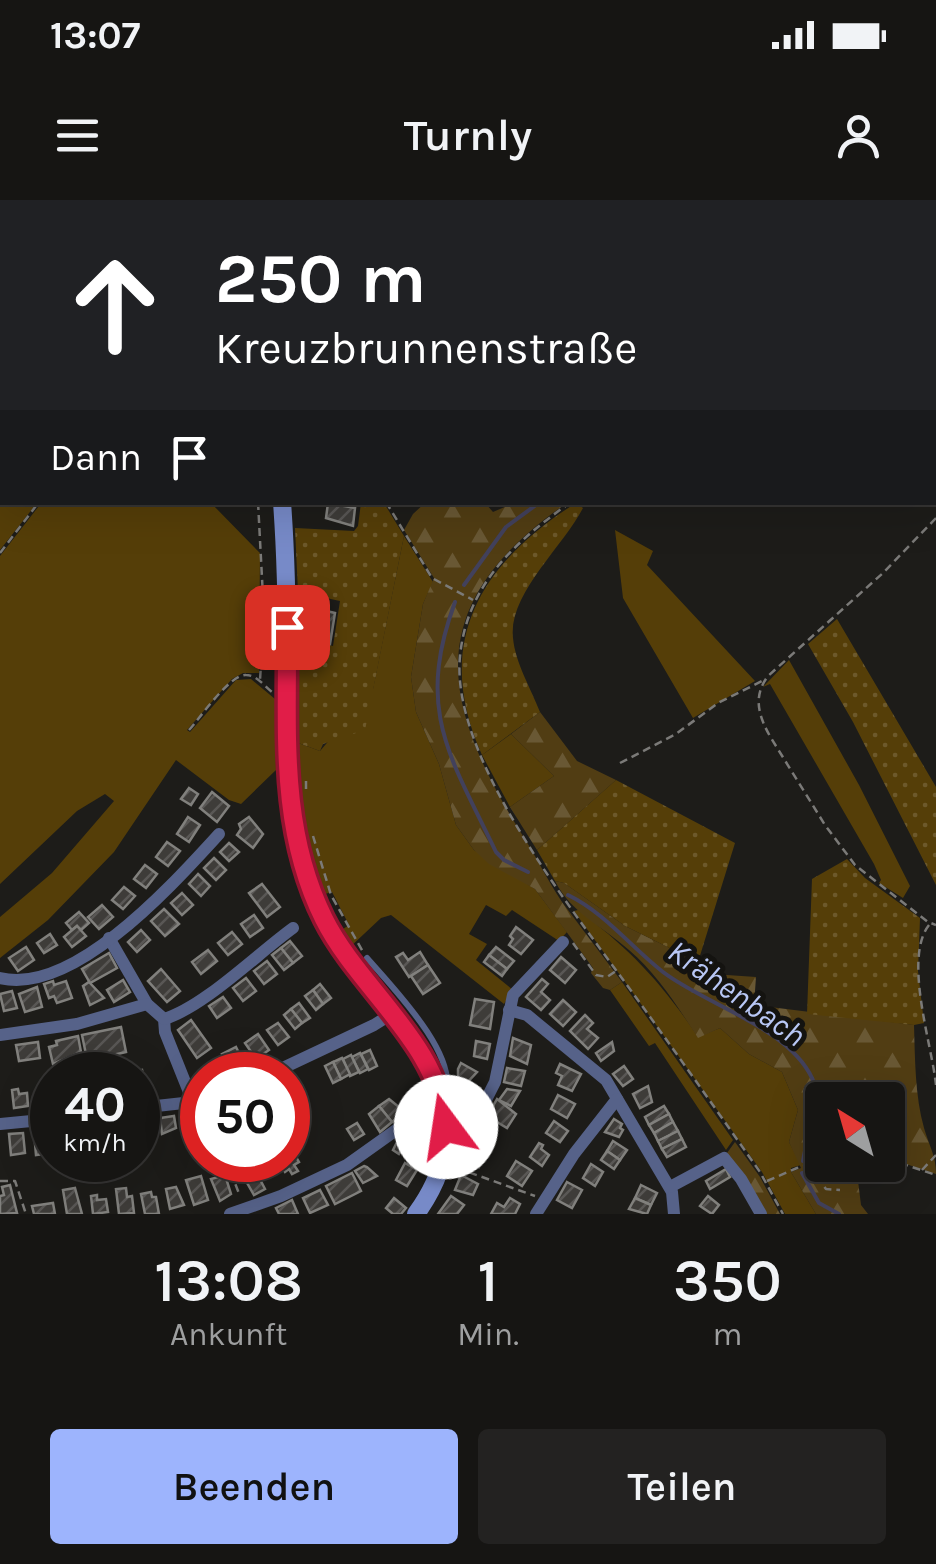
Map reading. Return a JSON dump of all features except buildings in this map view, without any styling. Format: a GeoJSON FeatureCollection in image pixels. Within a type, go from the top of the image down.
{"type":"FeatureCollection","features":[{"type":"Feature","properties":{"kind":"main road"},"geometry":{"type":"LineString","coordinates":[[282,505],[287,694],[297,781],[300,856],[323,917],[352,964],[424,1061],[441,1098],[451,1160],[416,1214]]}},
{"type":"Feature","properties":{"kind":"street"},"geometry":{"type":"LineString","coordinates":[[0,978],[27,980],[59,971],[109,938],[220,834]]}},
{"type":"Feature","properties":{"kind":"street"},"geometry":{"type":"LineString","coordinates":[[164,1019],[178,1015],[293,928]]}},
{"type":"Feature","properties":{"kind":"street"},"geometry":{"type":"LineString","coordinates":[[109,938],[147,1004],[164,1019],[165,1032],[180,1063]]}},
{"type":"Feature","properties":{"kind":"street"},"geometry":{"type":"LineString","coordinates":[[451,1160],[462,1148],[491,1091],[515,992],[563,942]]}},
{"type":"Feature","properties":{"kind":"street"},"geometry":{"type":"LineString","coordinates":[[0,1035],[76,1024],[147,1004]]}},
{"type":"Feature","properties":{"kind":"street"},"geometry":{"type":"LineString","coordinates":[[509,1010],[525,1014],[601,1075],[670,1187],[674,1214]]}},
{"type":"Feature","properties":{"kind":"street"},"geometry":{"type":"LineString","coordinates":[[310,1056],[374,1026],[390,1014]]}},
{"type":"Feature","properties":{"kind":"street"},"geometry":{"type":"LineString","coordinates":[[230,1214],[281,1196],[347,1165],[441,1098]]}},
{"type":"Feature","properties":{"kind":"street"},"geometry":{"type":"LineString","coordinates":[[536,1214],[574,1154],[617,1099]]}},
{"type":"Feature","properties":{"kind":"street"},"geometry":{"type":"LineString","coordinates":[[0,1124],[30,1121]]}},
{"type":"Feature","properties":{"kind":"street"},"geometry":{"type":"LineString","coordinates":[[670,1187],[724,1158],[733,1166],[761,1214]]}},
{"type":"Feature","properties":{"kind":"lane"},"geometry":{"type":"LineString","coordinates":[[367,958],[406,1005],[444,1061],[448,1084],[441,1098]]}},
{"type":"Feature","properties":{"kind":"path"},"geometry":{"type":"LineString","coordinates":[[0,553],[38,505]]}},
{"type":"Feature","properties":{"kind":"path"},"geometry":{"type":"LineString","coordinates":[[258,505],[264,616],[260,680]]}},
{"type":"Feature","properties":{"kind":"path"},"geometry":{"type":"LineString","coordinates":[[388,505],[429,574],[442,586],[475,601]]}},
{"type":"Feature","properties":{"kind":"path"},"geometry":{"type":"LineString","coordinates":[[568,505],[513,547],[475,601],[464,629],[459,666],[462,702],[473,739],[496,788],[561,897],[766,1182],[783,1214]]}},
{"type":"Feature","properties":{"kind":"path"},"geometry":{"type":"LineString","coordinates":[[620,763],[676,734],[718,703],[764,680],[883,573],[936,518]]}},
{"type":"Feature","properties":{"kind":"path"},"geometry":{"type":"LineString","coordinates":[[189,730],[234,679],[246,675],[260,680],[271,692],[287,694]]}},
{"type":"Feature","properties":{"kind":"path"},"geometry":{"type":"LineString","coordinates":[[764,680],[758,701],[762,723],[825,825],[863,873],[933,924],[922,937],[919,964],[936,1085]]}},
{"type":"Feature","properties":{"kind":"path"},"geometry":{"type":"LineString","coordinates":[[297,781],[306,801]]}},
{"type":"Feature","properties":{"kind":"path"},"geometry":{"type":"LineString","coordinates":[[310,828],[329,890],[367,958]]}},
{"type":"Feature","properties":{"kind":"path"},"geometry":{"type":"LineString","coordinates":[[563,942],[572,942],[598,976],[616,971]]}},
{"type":"Feature","properties":{"kind":"path"},"geometry":{"type":"LineString","coordinates":[[920,1171],[936,1155]]}},
{"type":"Feature","properties":{"kind":"path"},"geometry":{"type":"LineString","coordinates":[[451,1160],[533,1195]]}},
{"type":"Feature","properties":{"kind":"path"},"geometry":{"type":"LineString","coordinates":[[766,1182],[805,1166]]}},
{"type":"Feature","properties":{"kind":"path"},"geometry":{"type":"LineString","coordinates":[[905,1166],[936,1175]]}},
{"type":"Feature","properties":{"kind":"path"},"geometry":{"type":"LineString","coordinates":[[0,1182],[16,1181],[26,1214]]}},
{"type":"Feature","properties":{"kind":"path"},"geometry":{"type":"LineString","coordinates":[[235,1182],[243,1202]]}},
{"type":"Feature","properties":{"kind":"path"},"geometry":{"type":"LineString","coordinates":[[821,1182],[826,1189],[840,1190]]}},
{"type":"Feature","properties":{"kind":"shaded area"},"geometry":{"type":"Polygon","coordinates":[[[0,505],[35,505],[0,550],[0,505]]]}},
{"type":"Feature","properties":{"kind":"shaded area"},"geometry":{"type":"Polygon","coordinates":[[[40,505],[213,505],[260,553],[259,673],[243,673],[232,679],[187,730],[190,732],[236,680],[251,679],[275,699],[276,770],[241,804],[229,800],[176,760],[114,852],[48,920],[0,958],[0,917],[52,873],[114,801],[105,794],[77,811],[0,884],[0,556],[40,505]]]}},
{"type":"Feature","properties":{"kind":"shaded area"},"geometry":{"type":"Polygon","coordinates":[[[361,505],[385,505],[404,536],[365,730],[323,744],[320,751],[293,741],[292,649],[299,649],[298,636],[333,646],[340,601],[298,592],[295,528],[354,531],[361,505]]]}},
{"type":"Feature","properties":{"kind":"shaded area"},"geometry":{"type":"Polygon","coordinates":[[[573,505],[583,508],[528,588],[514,621],[517,656],[540,712],[482,755],[468,715],[462,677],[464,643],[474,610],[490,580],[513,552],[573,505]]]}},
{"type":"Feature","properties":{"kind":"shaded area"},"geometry":{"type":"Polygon","coordinates":[[[615,530],[653,551],[647,565],[755,681],[693,718],[623,598],[615,530]]]}},
{"type":"Feature","properties":{"kind":"shaded area"},"geometry":{"type":"Polygon","coordinates":[[[404,536],[433,582],[423,604],[411,677],[416,712],[439,764],[456,825],[474,850],[535,889],[567,932],[559,941],[512,910],[506,916],[486,905],[469,934],[487,944],[476,960],[513,990],[504,1004],[391,915],[381,918],[348,949],[340,931],[349,925],[332,892],[325,894],[328,904],[324,905],[304,846],[293,741],[320,751],[373,689],[404,536]]]}},
{"type":"Feature","properties":{"kind":"shaded area"},"geometry":{"type":"Polygon","coordinates":[[[837,619],[936,787],[936,885],[853,722],[808,644],[837,619]]]}},
{"type":"Feature","properties":{"kind":"shaded area"},"geometry":{"type":"Polygon","coordinates":[[[789,660],[910,886],[903,898],[879,883],[874,864],[770,684],[763,687],[789,660]]]}},
{"type":"Feature","properties":{"kind":"shaded area"},"geometry":{"type":"Polygon","coordinates":[[[511,734],[554,776],[510,807],[482,755],[511,734]]]}},
{"type":"Feature","properties":{"kind":"shaded area"},"geometry":{"type":"Polygon","coordinates":[[[616,780],[735,843],[698,962],[625,926],[564,883],[555,881],[537,850],[616,780]]]}},
{"type":"Feature","properties":{"kind":"shaded area"},"geometry":{"type":"Polygon","coordinates":[[[847,859],[865,878],[920,918],[918,971],[924,1023],[807,1014],[812,879],[847,859]]]}},
{"type":"Feature","properties":{"kind":"shaded area"},"geometry":{"type":"Polygon","coordinates":[[[578,910],[644,968],[698,1037],[720,1028],[749,1054],[782,1072],[798,1110],[789,1142],[801,1165],[791,1168],[791,1172],[816,1214],[785,1214],[762,1172],[574,911],[578,910]]]}},
{"type":"Feature","properties":{"kind":"shaded area"},"geometry":{"type":"Polygon","coordinates":[[[622,982],[733,1140],[726,1150],[655,1043],[649,1046],[610,990],[622,982]]]}},
{"type":"Feature","properties":{"kind":"green space"},"geometry":{"type":"Polygon","coordinates":[[[423,505],[487,505],[493,512],[509,505],[564,505],[520,540],[487,578],[467,616],[458,656],[461,697],[473,740],[494,786],[562,902],[622,982],[610,990],[603,988],[591,973],[593,968],[535,889],[489,864],[456,825],[439,764],[416,712],[411,677],[423,604],[434,578],[404,530],[423,505]]]}},
{"type":"Feature","properties":{"kind":"green space"},"geometry":{"type":"Polygon","coordinates":[[[540,712],[577,761],[616,780],[537,850],[510,807],[554,776],[511,734],[540,712]]]}},
{"type":"Feature","properties":{"kind":"green space"},"geometry":{"type":"Polygon","coordinates":[[[555,881],[564,883],[625,926],[698,962],[712,974],[756,977],[754,1005],[914,1025],[919,1103],[936,1174],[905,1164],[905,1082],[805,1082],[805,1182],[858,1182],[861,1205],[868,1214],[816,1214],[791,1172],[801,1168],[789,1142],[798,1110],[782,1072],[749,1054],[720,1028],[698,1038],[649,970],[562,892],[555,881]]]}},
{"type":"Feature","properties":{"kind":"green space"},"geometry":{"type":"Polygon","coordinates":[[[735,1142],[780,1214],[765,1214],[727,1153],[735,1142]]]}},
{"type":"Feature","properties":{"kind":"waterway","name":"Krähenbach"},"geometry":{"type":"LineString","coordinates":[[464,585],[506,527],[536,505]]}},
{"type":"Feature","properties":{"kind":"waterway","name":"Krähenbach"},"geometry":{"type":"LineString","coordinates":[[455,602],[438,674],[443,732],[496,852],[528,872]]}},
{"type":"Feature","properties":{"kind":"waterway","name":"Krähenbach"},"geometry":{"type":"LineString","coordinates":[[568,895],[606,921],[663,972],[766,1031],[800,1060],[814,1085],[803,1161]]}},
{"type":"Feature","properties":{"kind":"waterway","name":"Krähenbach"},"geometry":{"type":"LineString","coordinates":[[802,1173],[819,1203],[839,1214]]}},
{"type":"Feature","properties":{"kind":"route"},"geometry":{"type":"LineString","coordinates":[[287,627],[288,782],[304,867],[334,938],[430,1070],[446,1127]]}}]}
